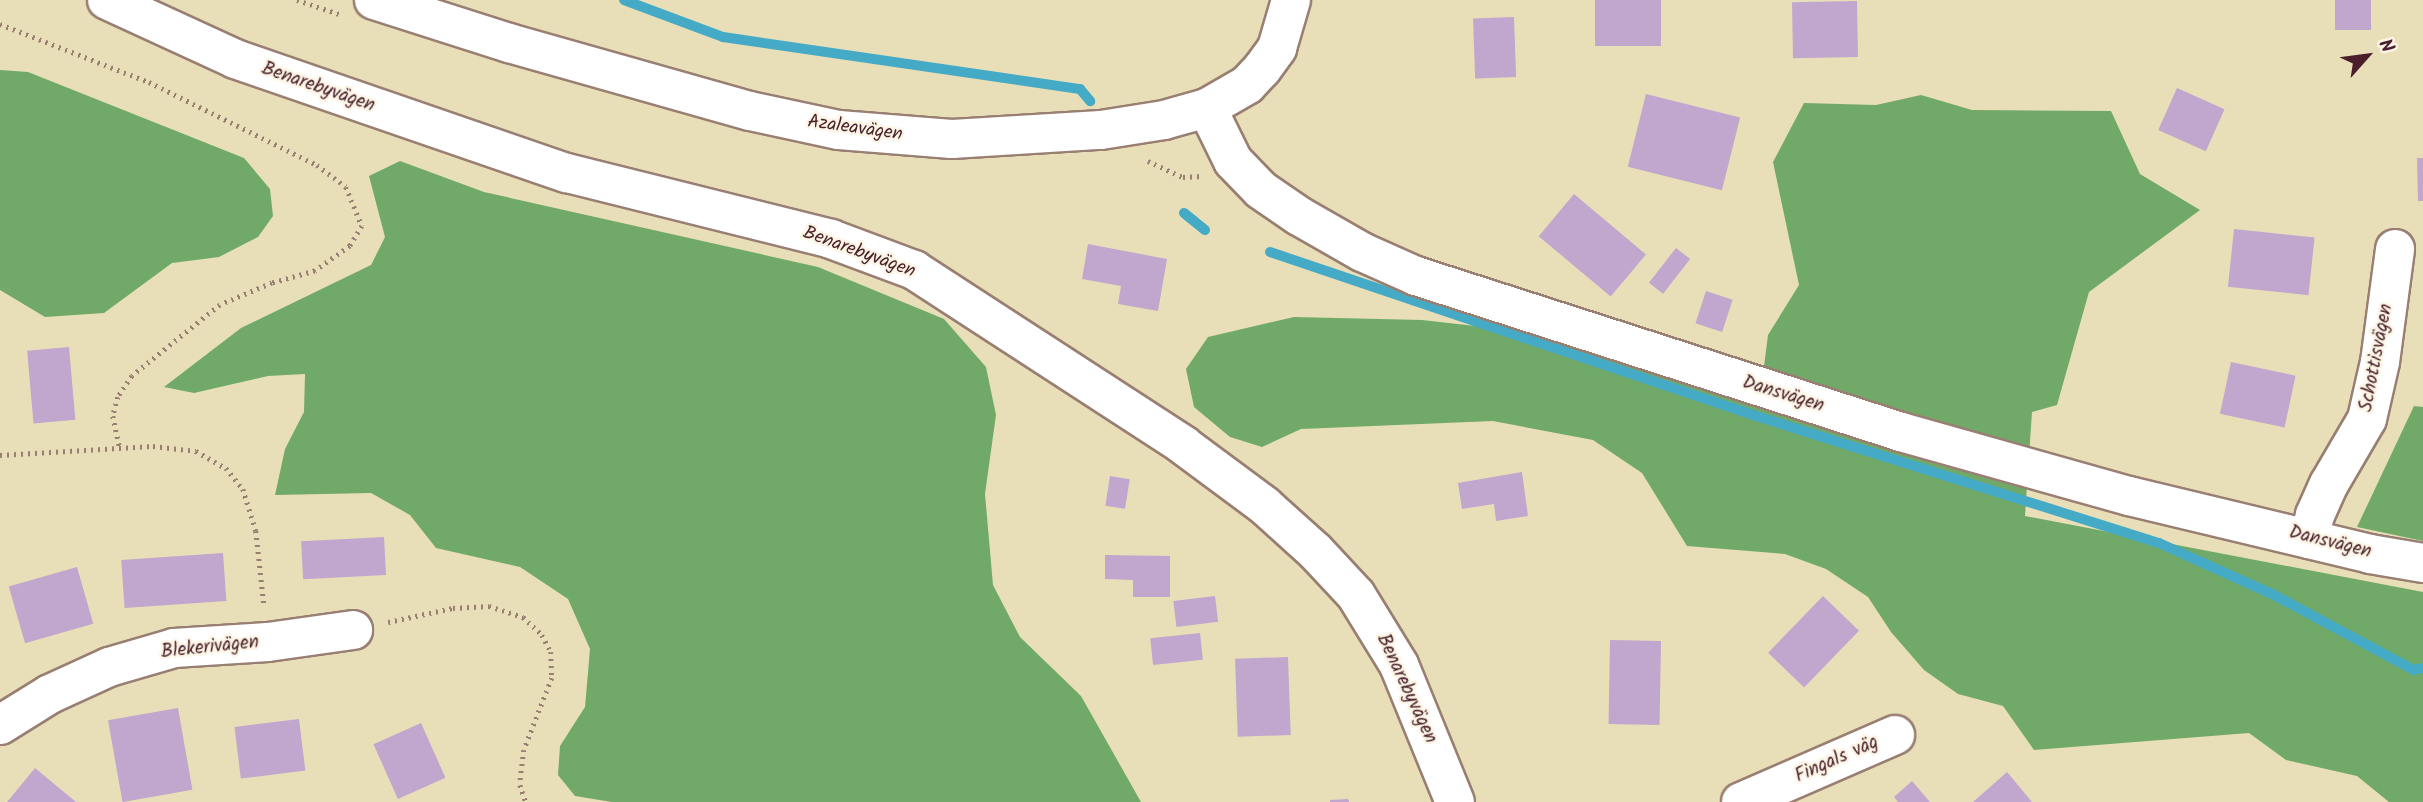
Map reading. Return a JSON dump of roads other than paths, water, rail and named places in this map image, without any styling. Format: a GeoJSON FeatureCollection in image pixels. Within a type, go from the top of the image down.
{"type":"FeatureCollection","features":[{"type":"Feature","properties":{"kind":"street","name":"Benarebyvägen"},"geometry":{"type":"LineString","coordinates":[[107,0],[235,59],[567,173],[831,239],[914,270],[1183,445],[1265,506],[1315,551],[1356,595],[1399,665],[1455,802]]}},
{"type":"Feature","properties":{"kind":"street","name":"Azaleavägen"},"geometry":{"type":"LineString","coordinates":[[374,0],[509,43],[750,111],[839,130],[952,139],[1126,127],[1207,108],[1247,85],[1262,69],[1277,48],[1291,0]]}},
{"type":"Feature","properties":{"kind":"street","name":"Dansvägen"},"geometry":{"type":"LineString","coordinates":[[1207,108],[1233,161],[1261,190],[1341,240],[1416,276],[1901,432],[2129,496],[2370,554],[2423,563]]}},
{"type":"Feature","properties":{"kind":"street","name":"Schottisvägen"},"geometry":{"type":"LineString","coordinates":[[2309,539],[2315,515],[2329,484],[2367,419],[2380,362],[2395,249]]}},
{"type":"Feature","properties":{"kind":"street","name":"Blekerivägen"},"geometry":{"type":"LineString","coordinates":[[0,725],[50,694],[109,667],[174,648],[268,642],[352,630]]}},
{"type":"Feature","properties":{"kind":"street","name":"Fingals väg"},"geometry":{"type":"LineString","coordinates":[[1741,802],[1895,735]]}},
{"type":"Feature","properties":{"kind":"waterway"},"geometry":{"type":"LineString","coordinates":[[624,0],[723,37],[1080,89],[1090,101]]}},
{"type":"Feature","properties":{"kind":"waterway"},"geometry":{"type":"LineString","coordinates":[[1184,213],[1205,230]]}},
{"type":"Feature","properties":{"kind":"waterway"},"geometry":{"type":"LineString","coordinates":[[1270,252],[1756,416],[2159,543],[2274,595],[2414,670],[2423,668]]}}]}
